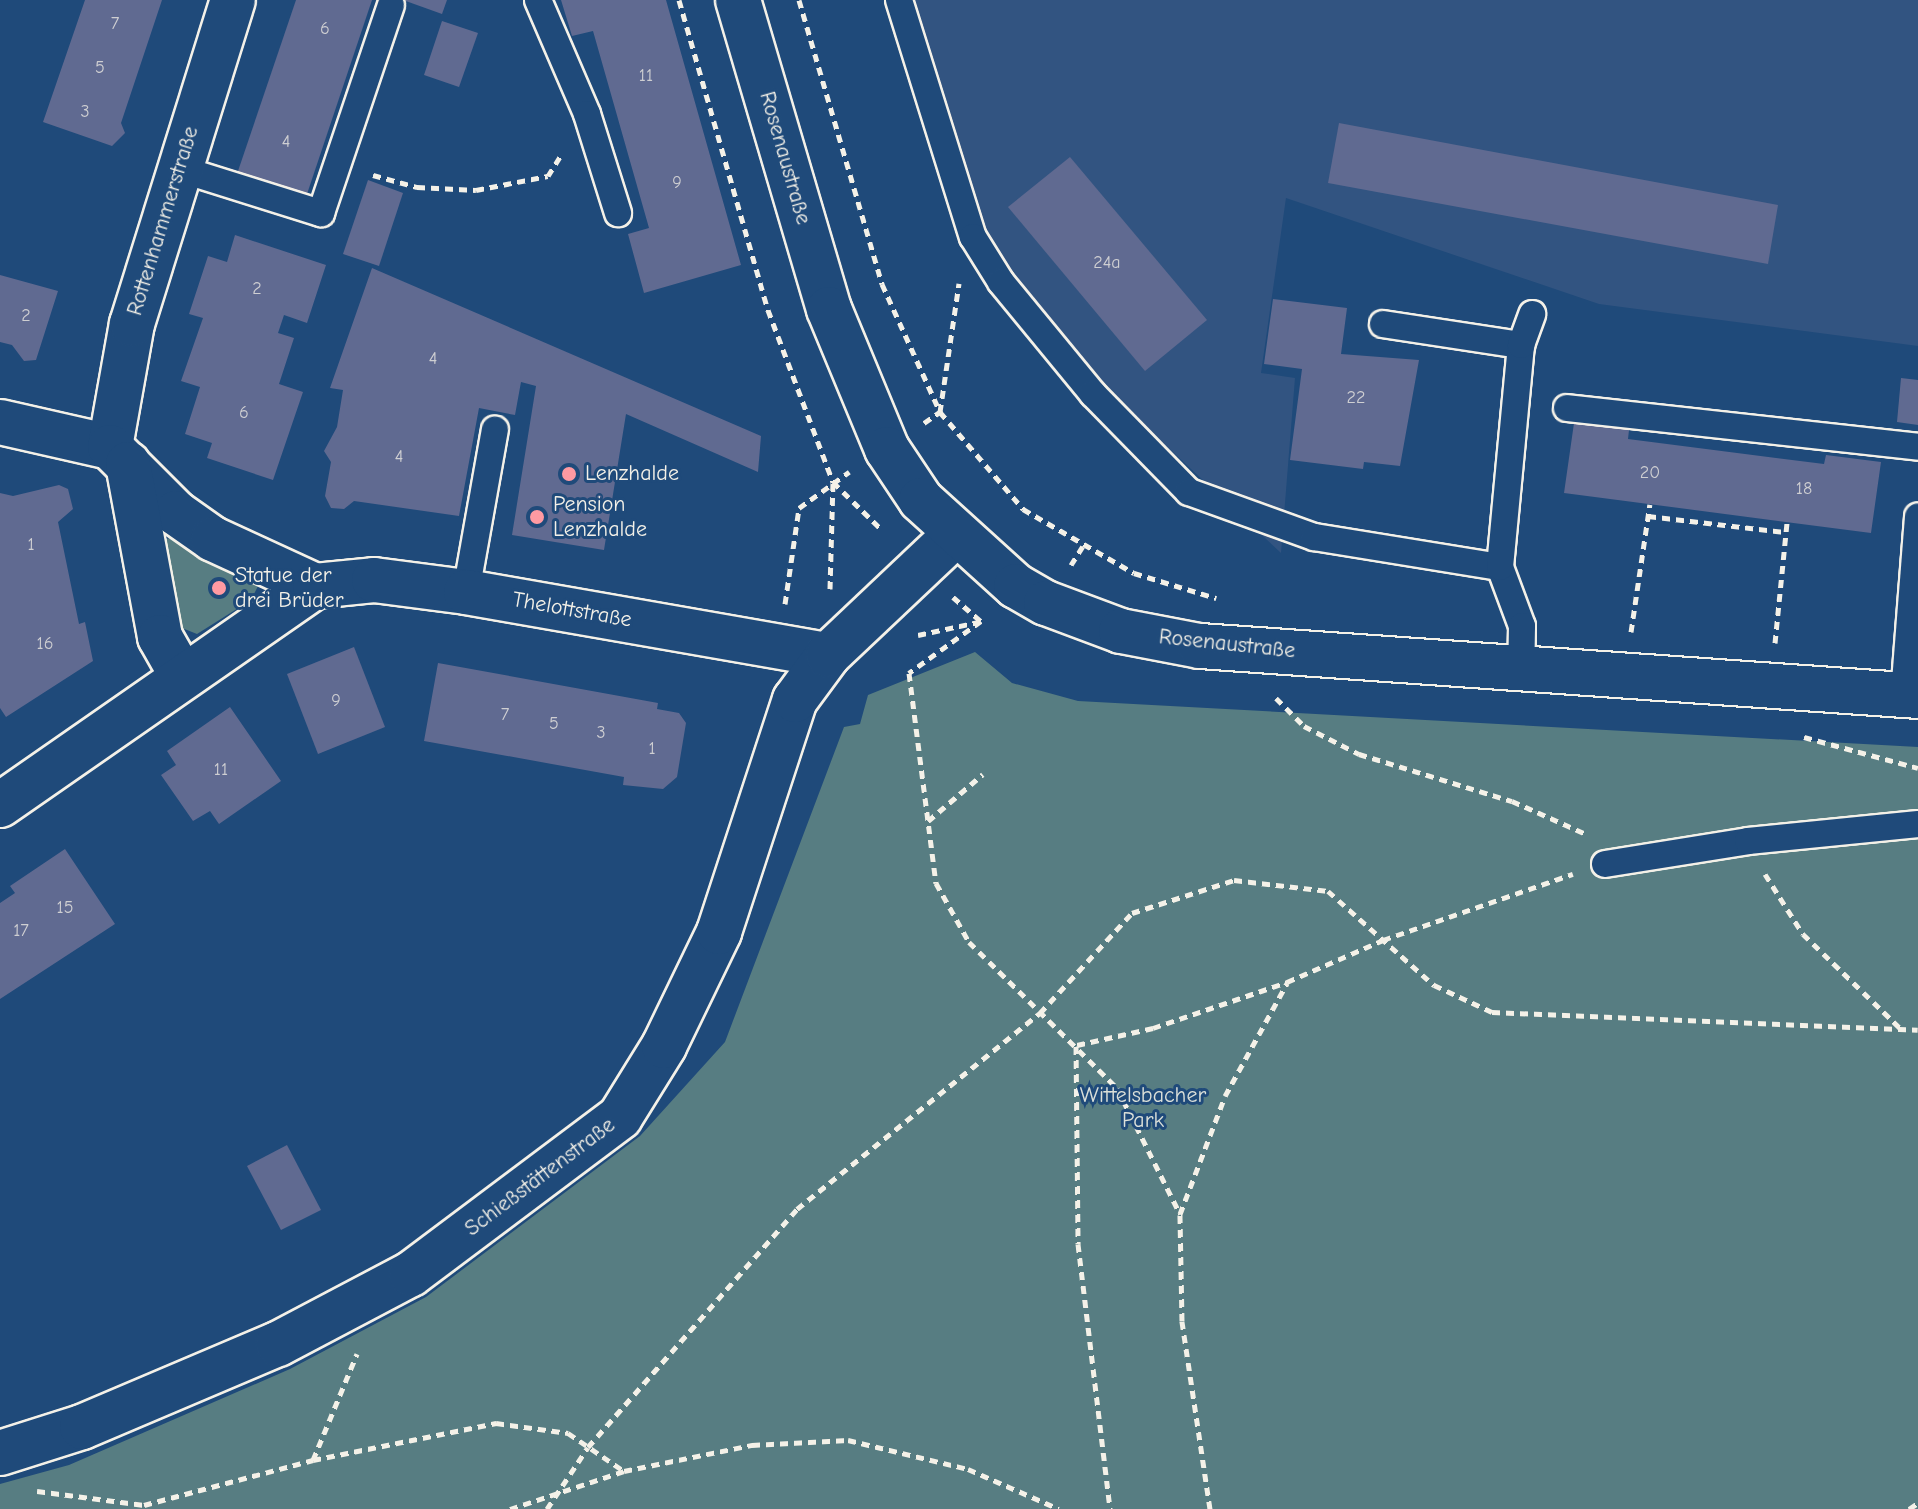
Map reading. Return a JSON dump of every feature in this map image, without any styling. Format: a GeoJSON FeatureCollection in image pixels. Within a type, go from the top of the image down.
{"type":"FeatureCollection","features":[{"type":"Feature","properties":{"kind":"street","name":"Rottenhammerstraße"},"geometry":{"type":"LineString","coordinates":[[119,456],[132,324],[177,168],[233,0]]}},
{"type":"Feature","properties":{"kind":"street","name":"Rosenaustraße"},"geometry":{"type":"LineString","coordinates":[[738,0],[834,323],[887,449],[921,500],[956,534],[1046,603],[1121,631],[1200,646],[1521,665],[1911,695]]}},
{"type":"Feature","properties":{"kind":"street"},"geometry":{"type":"LineString","coordinates":[[0,422],[119,456],[176,513],[213,539],[315,586]]}},
{"type":"Feature","properties":{"kind":"street"},"geometry":{"type":"LineString","coordinates":[[119,456],[160,637],[181,674]]}},
{"type":"Feature","properties":{"kind":"street","name":"Schießstättenstraße"},"geometry":{"type":"LineString","coordinates":[[0,1453],[82,1427],[278,1344],[411,1274],[620,1117],[664,1046],[719,932],[795,700],[828,655],[956,534]]}},
{"type":"Feature","properties":{"kind":"street","name":"Thelottstraße"},"geometry":{"type":"LineString","coordinates":[[0,805],[181,674],[315,586],[374,580],[466,592],[828,655]]}},
{"type":"Feature","properties":{"kind":"lane"},"geometry":{"type":"LineString","coordinates":[[538,0],[587,114],[618,213]]}},
{"type":"Feature","properties":{"kind":"lane"},"geometry":{"type":"LineString","coordinates":[[899,0],[973,237],[1001,282],[1084,383],[1189,492],[1314,537],[1500,567]]}},
{"type":"Feature","properties":{"kind":"lane"},"geometry":{"type":"LineString","coordinates":[[177,168],[321,213],[391,5]]}},
{"type":"Feature","properties":{"kind":"lane"},"geometry":{"type":"LineString","coordinates":[[1521,665],[1522,626],[1500,567],[1521,345],[1532,314]]}},
{"type":"Feature","properties":{"kind":"lane"},"geometry":{"type":"LineString","coordinates":[[1383,324],[1521,345]]}},
{"type":"Feature","properties":{"kind":"lane"},"geometry":{"type":"LineString","coordinates":[[1567,408],[1918,447]]}},
{"type":"Feature","properties":{"kind":"lane"},"geometry":{"type":"LineString","coordinates":[[466,592],[495,430]]}},
{"type":"Feature","properties":{"kind":"lane"},"geometry":{"type":"LineString","coordinates":[[1911,695],[1918,517]]}},
{"type":"Feature","properties":{"kind":"lane"},"geometry":{"type":"LineString","coordinates":[[1601,851],[1748,841],[1918,824]]}},
{"type":"Feature","properties":{"kind":"path"},"geometry":{"type":"LineString","coordinates":[[337,162],[417,187],[520,184],[548,176],[587,114]]}},
{"type":"Feature","properties":{"kind":"path"},"geometry":{"type":"LineString","coordinates":[[940,412],[962,266],[973,237]]}},
{"type":"Feature","properties":{"kind":"path"},"geometry":{"type":"LineString","coordinates":[[779,646],[799,508],[833,482],[828,655]]}},
{"type":"Feature","properties":{"kind":"path"},"geometry":{"type":"LineString","coordinates":[[1633,616],[1650,504]]}},
{"type":"Feature","properties":{"kind":"path"},"geometry":{"type":"LineString","coordinates":[[1648,516],[1785,532]]}},
{"type":"Feature","properties":{"kind":"path"},"geometry":{"type":"LineString","coordinates":[[1775,629],[1787,522]]}},
{"type":"Feature","properties":{"kind":"path"},"geometry":{"type":"LineString","coordinates":[[981,621],[909,673],[936,883],[969,942],[1117,1088],[1180,1214]]}},
{"type":"Feature","properties":{"kind":"path"},"geometry":{"type":"LineString","coordinates":[[1266,687],[1304,726],[1359,754],[1512,801],[1601,851]]}},
{"type":"Feature","properties":{"kind":"path"},"geometry":{"type":"LineString","coordinates":[[1792,734],[1918,768]]}},
{"type":"Feature","properties":{"kind":"path"},"geometry":{"type":"LineString","coordinates":[[928,821],[983,774]]}},
{"type":"Feature","properties":{"kind":"path"},"geometry":{"type":"LineString","coordinates":[[1748,841],[1803,934],[1901,1029]]}},
{"type":"Feature","properties":{"kind":"path"},"geometry":{"type":"LineString","coordinates":[[1076,1045],[1153,1028],[1287,982],[1601,851]]}},
{"type":"Feature","properties":{"kind":"path"},"geometry":{"type":"LineString","coordinates":[[547,1509],[588,1447],[797,1209],[1040,1013],[1132,913],[1234,880],[1328,891],[1434,985],[1492,1012],[1918,1030]]}},
{"type":"Feature","properties":{"kind":"path"},"geometry":{"type":"LineString","coordinates":[[1210,1509],[1182,1321],[1180,1214],[1225,1096],[1287,982]]}},
{"type":"Feature","properties":{"kind":"path"},"geometry":{"type":"LineString","coordinates":[[1076,1045],[1078,1244],[1110,1509]]}},
{"type":"Feature","properties":{"kind":"path"},"geometry":{"type":"LineString","coordinates":[[313,1460],[359,1349]]}},
{"type":"Feature","properties":{"kind":"path"},"geometry":{"type":"LineString","coordinates":[[25,1489],[142,1507],[313,1460],[496,1423],[568,1433],[624,1471]]}},
{"type":"Feature","properties":{"kind":"path"},"geometry":{"type":"LineString","coordinates":[[510,1509],[559,1490],[624,1471],[752,1445],[848,1440],[968,1469],[1059,1509]]}},
{"type":"Feature","properties":{"kind":"path"},"geometry":{"type":"LineString","coordinates":[[1909,1509],[1918,1503]]}},
{"type":"Feature","properties":{"kind":"shaded area"},"geometry":{"type":"Polygon","coordinates":[[[899,0],[1918,0],[1918,346],[1599,304],[1286,198],[1261,373],[1295,378],[1281,553],[1026,315],[1001,282],[899,0]]]}},
{"type":"Feature","properties":{"kind":"green space"},"geometry":{"type":"Polygon","coordinates":[[[176,537],[259,584],[251,600],[197,634],[177,626],[161,540],[176,537]]]}},
{"type":"Feature","properties":{"kind":"green space","name":"Wittelsbacher Park"},"geometry":{"type":"Polygon","coordinates":[[[975,652],[1012,683],[1078,701],[1918,747],[1918,1509],[0,1509],[0,1484],[69,1465],[290,1369],[426,1297],[640,1136],[725,1042],[844,727],[860,724],[868,695],[975,652]]]}},
{"type":"Feature","properties":{"kind":"building"},"geometry":{"type":"Polygon","coordinates":[[[85,0],[162,0],[121,123],[125,133],[112,146],[43,122],[85,0]]]}},
{"type":"Feature","properties":{"kind":"building"},"geometry":{"type":"Polygon","coordinates":[[[296,0],[372,0],[306,197],[237,174],[296,0]]]}},
{"type":"Feature","properties":{"kind":"building"},"geometry":{"type":"Polygon","coordinates":[[[403,0],[447,0],[442,14],[403,0]]]}},
{"type":"Feature","properties":{"kind":"building"},"geometry":{"type":"Polygon","coordinates":[[[561,0],[666,0],[741,265],[644,293],[628,234],[649,228],[593,31],[572,36],[561,0]]]}},
{"type":"Feature","properties":{"kind":"building"},"geometry":{"type":"Polygon","coordinates":[[[442,21],[478,33],[459,87],[424,75],[442,21]]]}},
{"type":"Feature","properties":{"kind":"building"},"geometry":{"type":"Polygon","coordinates":[[[1339,123],[1778,205],[1768,264],[1328,183],[1339,123]]]}},
{"type":"Feature","properties":{"kind":"building"},"geometry":{"type":"Polygon","coordinates":[[[1070,157],[1207,320],[1145,371],[1008,207],[1070,157]]]}},
{"type":"Feature","properties":{"kind":"building"},"geometry":{"type":"Polygon","coordinates":[[[368,180],[403,193],[379,266],[343,254],[368,180]]]}},
{"type":"Feature","properties":{"kind":"building"},"geometry":{"type":"Polygon","coordinates":[[[235,235],[326,265],[307,323],[284,315],[278,333],[294,338],[279,384],[303,392],[273,480],[207,458],[212,443],[185,434],[200,387],[181,381],[203,318],[189,314],[208,256],[227,262],[235,235]]]}},
{"type":"Feature","properties":{"kind":"building"},"geometry":{"type":"Polygon","coordinates":[[[372,268],[761,436],[758,472],[626,414],[604,550],[512,535],[536,386],[521,382],[515,415],[479,408],[459,516],[354,501],[344,509],[331,508],[325,496],[331,462],[324,451],[337,427],[343,390],[330,388],[372,268]]]}},
{"type":"Feature","properties":{"kind":"building"},"geometry":{"type":"Polygon","coordinates":[[[0,275],[58,291],[36,360],[24,361],[12,345],[0,342],[0,275]]]}},
{"type":"Feature","properties":{"kind":"building"},"geometry":{"type":"Polygon","coordinates":[[[1273,299],[1347,308],[1341,354],[1419,360],[1400,466],[1364,462],[1363,469],[1290,460],[1302,369],[1264,364],[1273,299]]]}},
{"type":"Feature","properties":{"kind":"building"},"geometry":{"type":"Polygon","coordinates":[[[1901,378],[1918,380],[1918,425],[1897,422],[1901,378]]]}},
{"type":"Feature","properties":{"kind":"building"},"geometry":{"type":"Polygon","coordinates":[[[1574,423],[1629,430],[1628,439],[1824,464],[1826,455],[1881,462],[1871,533],[1564,493],[1574,423]]]}},
{"type":"Feature","properties":{"kind":"building"},"geometry":{"type":"Polygon","coordinates":[[[59,485],[68,489],[73,509],[58,522],[79,624],[85,622],[93,661],[6,717],[0,708],[0,493],[13,496],[59,485]]]}},
{"type":"Feature","properties":{"kind":"building"},"geometry":{"type":"Polygon","coordinates":[[[354,647],[385,727],[318,754],[287,674],[354,647]]]}},
{"type":"Feature","properties":{"kind":"building"},"geometry":{"type":"Polygon","coordinates":[[[438,663],[658,703],[657,709],[679,713],[686,723],[677,777],[663,789],[623,785],[624,777],[424,741],[438,663]]]}},
{"type":"Feature","properties":{"kind":"building"},"geometry":{"type":"Polygon","coordinates":[[[230,707],[281,781],[219,824],[210,811],[193,821],[161,775],[176,765],[167,751],[230,707]]]}},
{"type":"Feature","properties":{"kind":"building"},"geometry":{"type":"Polygon","coordinates":[[[65,849],[115,924],[0,999],[0,903],[15,893],[10,886],[65,849]]]}},
{"type":"Feature","properties":{"kind":"building"},"geometry":{"type":"Polygon","coordinates":[[[287,1145],[321,1210],[281,1230],[247,1166],[287,1145]]]}},
{"type":"Feature","properties":{"kind":"place","name":"Lenzhalde"},"geometry":{"type":"Point","coordinates":[569,474]}},
{"type":"Feature","properties":{"kind":"place","name":"Pension Lenzhalde"},"geometry":{"type":"Point","coordinates":[537,517]}},
{"type":"Feature","properties":{"kind":"place","name":"Statue der drei Brüder"},"geometry":{"type":"Point","coordinates":[219,588]}}]}
